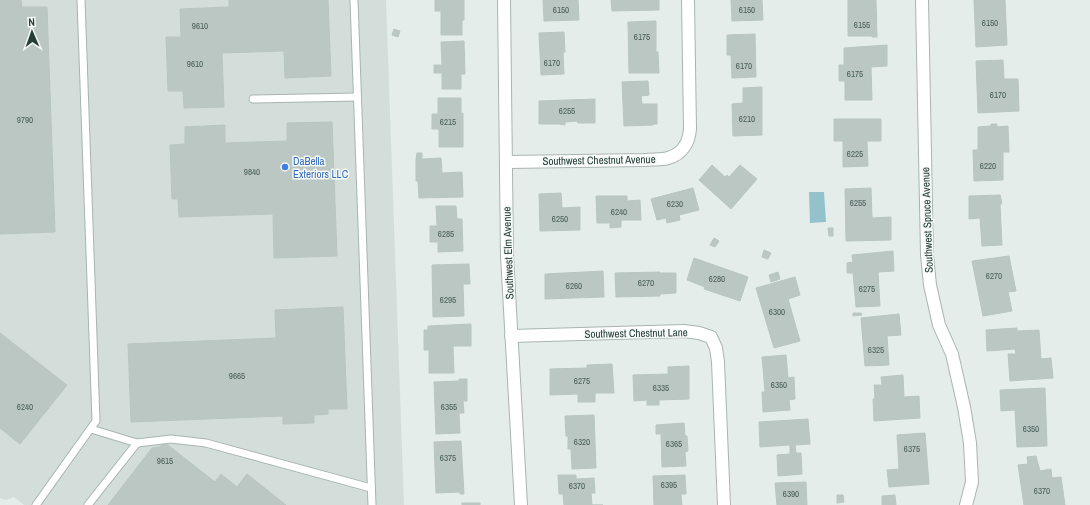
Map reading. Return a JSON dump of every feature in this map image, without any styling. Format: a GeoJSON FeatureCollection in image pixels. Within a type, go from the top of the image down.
{"type":"FeatureCollection","features":[{"type":"Feature","properties":{"kind":"street","name":"Southwest Elm Avenue"},"geometry":{"type":"LineString","coordinates":[[504,0],[507,256],[521,505]]}},
{"type":"Feature","properties":{"kind":"street","name":"Southwest Chestnut Avenue"},"geometry":{"type":"LineString","coordinates":[[506,162],[645,160],[668,158],[682,150],[689,140],[690,128],[688,0]]}},
{"type":"Feature","properties":{"kind":"street","name":"Southwest Spruce Avenue"},"geometry":{"type":"LineString","coordinates":[[922,0],[927,255],[930,285],[939,325],[952,354],[964,407],[970,443],[972,482],[966,505]]}},
{"type":"Feature","properties":{"kind":"street","name":"Southwest Chestnut Lane"},"geometry":{"type":"LineString","coordinates":[[511,336],[684,331],[699,333],[711,337],[716,348],[718,362],[724,505]]}},
{"type":"Feature","properties":{"kind":"lane"},"geometry":{"type":"LineString","coordinates":[[36,505],[96,421],[81,0]]}},
{"type":"Feature","properties":{"kind":"lane"},"geometry":{"type":"LineString","coordinates":[[354,0],[372,505]]}},
{"type":"Feature","properties":{"kind":"lane"},"geometry":{"type":"LineString","coordinates":[[253,99],[357,97]]}},
{"type":"Feature","properties":{"kind":"lane"},"geometry":{"type":"LineString","coordinates":[[91,429],[137,443],[171,439],[206,443],[371,488]]}},
{"type":"Feature","properties":{"kind":"lane"},"geometry":{"type":"LineString","coordinates":[[88,505],[137,443]]}},
{"type":"Feature","properties":{"kind":"shaded area"},"geometry":{"type":"Polygon","coordinates":[[[0,0],[386,0],[404,505],[24,505],[14,497],[6,500],[0,498],[0,0]]]}},
{"type":"Feature","properties":{"kind":"water"},"geometry":{"type":"Polygon","coordinates":[[[809,192],[824,192],[826,222],[810,223],[809,192]]]}},
{"type":"Feature","properties":{"kind":"building"},"geometry":{"type":"Polygon","coordinates":[[[0,0],[21,0],[22,7],[47,7],[55,232],[0,234],[0,0]]]}},
{"type":"Feature","properties":{"kind":"building"},"geometry":{"type":"Polygon","coordinates":[[[229,0],[328,0],[331,76],[285,78],[284,51],[222,53],[224,107],[184,108],[183,91],[168,91],[166,37],[181,37],[180,9],[229,7],[229,0]]]}},
{"type":"Feature","properties":{"kind":"building"},"geometry":{"type":"Polygon","coordinates":[[[435,0],[464,0],[462,35],[441,35],[441,11],[435,11],[435,0]]]}},
{"type":"Feature","properties":{"kind":"building"},"geometry":{"type":"Polygon","coordinates":[[[543,0],[578,0],[579,20],[544,21],[543,0]]]}},
{"type":"Feature","properties":{"kind":"building"},"geometry":{"type":"Polygon","coordinates":[[[611,0],[659,0],[659,10],[612,11],[611,0]]]}},
{"type":"Feature","properties":{"kind":"building"},"geometry":{"type":"Polygon","coordinates":[[[731,0],[762,0],[763,20],[732,21],[731,0]]]}},
{"type":"Feature","properties":{"kind":"building"},"geometry":{"type":"Polygon","coordinates":[[[848,0],[876,0],[877,37],[848,36],[848,0]]]}},
{"type":"Feature","properties":{"kind":"building"},"geometry":{"type":"Polygon","coordinates":[[[974,0],[1005,0],[1007,45],[976,47],[974,0]]]}},
{"type":"Feature","properties":{"kind":"building"},"geometry":{"type":"Polygon","coordinates":[[[656,21],[656,52],[658,52],[659,73],[629,73],[628,22],[656,21]]]}},
{"type":"Feature","properties":{"kind":"building"},"geometry":{"type":"Polygon","coordinates":[[[394,29],[400,31],[398,37],[392,35],[394,29]]]}},
{"type":"Feature","properties":{"kind":"building"},"geometry":{"type":"Polygon","coordinates":[[[564,32],[564,74],[541,75],[539,33],[564,32]]]}},
{"type":"Feature","properties":{"kind":"building"},"geometry":{"type":"Polygon","coordinates":[[[755,34],[756,77],[732,78],[731,55],[727,55],[727,35],[755,34]]]}},
{"type":"Feature","properties":{"kind":"building"},"geometry":{"type":"Polygon","coordinates":[[[464,41],[465,74],[461,74],[461,89],[442,89],[442,73],[434,73],[434,65],[442,65],[441,42],[464,41]]]}},
{"type":"Feature","properties":{"kind":"building"},"geometry":{"type":"Polygon","coordinates":[[[887,45],[887,66],[871,67],[872,100],[845,100],[845,81],[839,81],[839,65],[844,65],[844,48],[887,45]]]}},
{"type":"Feature","properties":{"kind":"building"},"geometry":{"type":"Polygon","coordinates":[[[1003,60],[1004,79],[1018,79],[1019,111],[978,113],[976,61],[1003,60]]]}},
{"type":"Feature","properties":{"kind":"building"},"geometry":{"type":"Polygon","coordinates":[[[648,81],[649,95],[641,96],[642,104],[657,104],[657,124],[624,126],[622,82],[648,81]]]}},
{"type":"Feature","properties":{"kind":"building"},"geometry":{"type":"Polygon","coordinates":[[[762,87],[762,135],[733,136],[732,104],[743,103],[743,88],[762,87]]]}},
{"type":"Feature","properties":{"kind":"building"},"geometry":{"type":"Polygon","coordinates":[[[438,98],[461,98],[461,114],[463,113],[463,147],[439,147],[439,129],[432,129],[432,114],[438,114],[438,98]]]}},
{"type":"Feature","properties":{"kind":"building"},"geometry":{"type":"Polygon","coordinates":[[[595,99],[595,123],[578,123],[577,121],[565,122],[565,125],[539,124],[539,101],[595,99]]]}},
{"type":"Feature","properties":{"kind":"building"},"geometry":{"type":"Polygon","coordinates":[[[834,119],[881,119],[881,141],[867,141],[868,166],[843,167],[843,141],[834,141],[834,119]]]}},
{"type":"Feature","properties":{"kind":"building"},"geometry":{"type":"Polygon","coordinates":[[[332,122],[337,256],[274,258],[273,214],[179,217],[178,199],[172,199],[170,145],[185,144],[185,127],[225,125],[225,143],[287,141],[287,123],[332,122]]]}},
{"type":"Feature","properties":{"kind":"building"},"geometry":{"type":"Polygon","coordinates":[[[991,124],[997,124],[997,127],[1008,126],[1009,152],[1003,152],[1003,180],[974,181],[973,150],[978,150],[978,127],[991,126],[991,124]]]}},
{"type":"Feature","properties":{"kind":"building"},"geometry":{"type":"Polygon","coordinates":[[[417,153],[422,153],[422,159],[441,158],[442,173],[462,172],[463,197],[419,198],[418,181],[416,181],[417,153]]]}},
{"type":"Feature","properties":{"kind":"building"},"geometry":{"type":"Polygon","coordinates":[[[712,165],[725,177],[727,175],[729,177],[740,165],[757,179],[731,209],[699,180],[712,165]]]}},
{"type":"Feature","properties":{"kind":"building"},"geometry":{"type":"Polygon","coordinates":[[[693,188],[699,210],[679,215],[680,220],[667,223],[666,218],[657,220],[651,199],[693,188]]]}},
{"type":"Feature","properties":{"kind":"building"},"geometry":{"type":"Polygon","coordinates":[[[871,188],[872,218],[891,217],[891,240],[846,241],[845,189],[871,188]]]}},
{"type":"Feature","properties":{"kind":"building"},"geometry":{"type":"Polygon","coordinates":[[[561,193],[562,208],[580,207],[580,230],[540,231],[539,194],[561,193]]]}},
{"type":"Feature","properties":{"kind":"building"},"geometry":{"type":"Polygon","coordinates":[[[1000,195],[1002,203],[1000,205],[1002,245],[982,246],[980,218],[969,219],[969,196],[1000,195]]]}},
{"type":"Feature","properties":{"kind":"building"},"geometry":{"type":"Polygon","coordinates":[[[596,196],[627,196],[627,201],[640,200],[641,220],[621,220],[621,227],[610,228],[610,223],[597,223],[596,196]]]}},
{"type":"Feature","properties":{"kind":"building"},"geometry":{"type":"Polygon","coordinates":[[[436,206],[456,206],[457,219],[462,219],[463,251],[438,252],[438,242],[430,242],[430,226],[437,226],[436,206]]]}},
{"type":"Feature","properties":{"kind":"building"},"geometry":{"type":"Polygon","coordinates":[[[828,228],[833,228],[833,236],[829,236],[828,228]]]}},
{"type":"Feature","properties":{"kind":"building"},"geometry":{"type":"Polygon","coordinates":[[[714,238],[719,241],[715,247],[710,245],[714,238]]]}},
{"type":"Feature","properties":{"kind":"building"},"geometry":{"type":"Polygon","coordinates":[[[764,250],[771,253],[768,259],[762,257],[764,250]]]}},
{"type":"Feature","properties":{"kind":"building"},"geometry":{"type":"Polygon","coordinates":[[[893,251],[894,271],[878,272],[880,306],[856,307],[853,273],[847,273],[847,263],[853,262],[852,255],[893,251]]]}},
{"type":"Feature","properties":{"kind":"building"},"geometry":{"type":"Polygon","coordinates":[[[1009,256],[1016,291],[1008,292],[1012,311],[983,316],[972,261],[1009,256]]]}},
{"type":"Feature","properties":{"kind":"building"},"geometry":{"type":"Polygon","coordinates":[[[694,258],[748,277],[740,301],[704,289],[705,287],[687,280],[694,258]]]}},
{"type":"Feature","properties":{"kind":"building"},"geometry":{"type":"Polygon","coordinates":[[[469,264],[470,284],[463,284],[464,316],[433,317],[432,265],[469,264]]]}},
{"type":"Feature","properties":{"kind":"building"},"geometry":{"type":"Polygon","coordinates":[[[603,271],[604,297],[545,299],[545,274],[603,271]]]}},
{"type":"Feature","properties":{"kind":"building"},"geometry":{"type":"Polygon","coordinates":[[[660,272],[659,273],[676,273],[676,293],[660,294],[660,296],[616,297],[615,273],[660,272]]]}},
{"type":"Feature","properties":{"kind":"building"},"geometry":{"type":"Polygon","coordinates":[[[778,272],[780,279],[771,282],[769,275],[778,272]]]}},
{"type":"Feature","properties":{"kind":"building"},"geometry":{"type":"Polygon","coordinates":[[[795,277],[800,295],[788,299],[800,341],[774,348],[756,288],[795,277]]]}},
{"type":"Feature","properties":{"kind":"building"},"geometry":{"type":"Polygon","coordinates":[[[343,307],[347,409],[328,409],[328,414],[314,415],[314,423],[283,424],[283,416],[131,422],[128,344],[276,338],[275,310],[343,307]]]}},
{"type":"Feature","properties":{"kind":"building"},"geometry":{"type":"Polygon","coordinates":[[[853,313],[861,313],[862,315],[853,316],[853,313]]]}},
{"type":"Feature","properties":{"kind":"building"},"geometry":{"type":"Polygon","coordinates":[[[899,314],[901,335],[887,336],[889,365],[865,366],[861,318],[899,314]]]}},
{"type":"Feature","properties":{"kind":"building"},"geometry":{"type":"Polygon","coordinates":[[[471,324],[471,346],[453,346],[454,373],[429,373],[429,350],[424,350],[424,330],[428,330],[428,326],[471,324]]]}},
{"type":"Feature","properties":{"kind":"building"},"geometry":{"type":"Polygon","coordinates":[[[1017,328],[1017,331],[1039,330],[1041,359],[1051,358],[1053,378],[1010,381],[1008,354],[1016,354],[1015,349],[987,351],[986,330],[1017,328]]]}},
{"type":"Feature","properties":{"kind":"building"},"geometry":{"type":"Polygon","coordinates":[[[0,333],[67,385],[20,444],[0,428],[0,333]]]}},
{"type":"Feature","properties":{"kind":"building"},"geometry":{"type":"Polygon","coordinates":[[[786,355],[788,378],[794,377],[795,399],[789,400],[790,410],[763,412],[762,392],[765,392],[762,357],[786,355]]]}},
{"type":"Feature","properties":{"kind":"building"},"geometry":{"type":"Polygon","coordinates":[[[612,364],[614,393],[595,393],[595,402],[578,402],[578,394],[550,395],[550,369],[587,368],[587,365],[612,364]]]}},
{"type":"Feature","properties":{"kind":"building"},"geometry":{"type":"Polygon","coordinates":[[[689,366],[689,399],[659,400],[659,405],[647,405],[647,400],[634,401],[633,375],[668,374],[668,367],[689,366]]]}},
{"type":"Feature","properties":{"kind":"building"},"geometry":{"type":"Polygon","coordinates":[[[903,375],[904,397],[919,396],[920,418],[874,421],[874,385],[882,385],[881,377],[903,375]]]}},
{"type":"Feature","properties":{"kind":"building"},"geometry":{"type":"Polygon","coordinates":[[[459,379],[467,379],[467,401],[463,401],[464,413],[459,413],[460,433],[436,434],[434,382],[459,381],[459,379]]]}},
{"type":"Feature","properties":{"kind":"building"},"geometry":{"type":"Polygon","coordinates":[[[1045,388],[1047,446],[1017,447],[1015,410],[1001,411],[1000,390],[1045,388]]]}},
{"type":"Feature","properties":{"kind":"building"},"geometry":{"type":"Polygon","coordinates":[[[594,415],[596,468],[572,469],[571,449],[568,449],[568,436],[566,436],[565,416],[594,415]]]}},
{"type":"Feature","properties":{"kind":"building"},"geometry":{"type":"Polygon","coordinates":[[[808,419],[810,444],[795,445],[796,453],[801,453],[802,474],[778,476],[777,455],[790,454],[790,445],[760,447],[759,422],[808,419]]]}},
{"type":"Feature","properties":{"kind":"building"},"geometry":{"type":"Polygon","coordinates":[[[684,423],[688,451],[685,452],[686,466],[662,467],[661,434],[656,434],[656,425],[684,423]]]}},
{"type":"Feature","properties":{"kind":"building"},"geometry":{"type":"Polygon","coordinates":[[[925,433],[929,484],[889,487],[887,470],[899,469],[897,435],[925,433]]]}},
{"type":"Feature","properties":{"kind":"building"},"geometry":{"type":"Polygon","coordinates":[[[461,441],[464,494],[460,494],[460,492],[436,493],[434,442],[461,441]]]}},
{"type":"Feature","properties":{"kind":"building"},"geometry":{"type":"Polygon","coordinates":[[[164,442],[215,482],[221,474],[237,487],[247,474],[286,505],[108,505],[152,448],[160,447],[164,442]]]}},
{"type":"Feature","properties":{"kind":"building"},"geometry":{"type":"Polygon","coordinates":[[[1036,456],[1040,471],[1051,469],[1052,478],[1061,477],[1065,505],[1024,505],[1018,465],[1028,464],[1027,457],[1036,456]]]}},
{"type":"Feature","properties":{"kind":"building"},"geometry":{"type":"Polygon","coordinates":[[[558,475],[576,475],[576,479],[594,478],[595,493],[591,493],[592,505],[564,505],[563,494],[559,494],[558,475]]]}},
{"type":"Feature","properties":{"kind":"building"},"geometry":{"type":"Polygon","coordinates":[[[685,475],[686,494],[681,494],[682,505],[654,505],[653,476],[685,475]]]}},
{"type":"Feature","properties":{"kind":"building"},"geometry":{"type":"Polygon","coordinates":[[[806,482],[807,505],[777,505],[775,483],[806,482]]]}},
{"type":"Feature","properties":{"kind":"building"},"geometry":{"type":"Polygon","coordinates":[[[837,495],[843,495],[844,502],[837,503],[837,495]]]}},
{"type":"Feature","properties":{"kind":"building"},"geometry":{"type":"Polygon","coordinates":[[[895,495],[896,505],[882,505],[882,496],[895,495]]]}},
{"type":"Feature","properties":{"kind":"building"},"geometry":{"type":"Polygon","coordinates":[[[462,503],[480,503],[480,505],[462,505],[462,503]]]}},
{"type":"Feature","properties":{"kind":"place","name":"DaBella Exteriors LLC"},"geometry":{"type":"Point","coordinates":[285,167]}}]}
